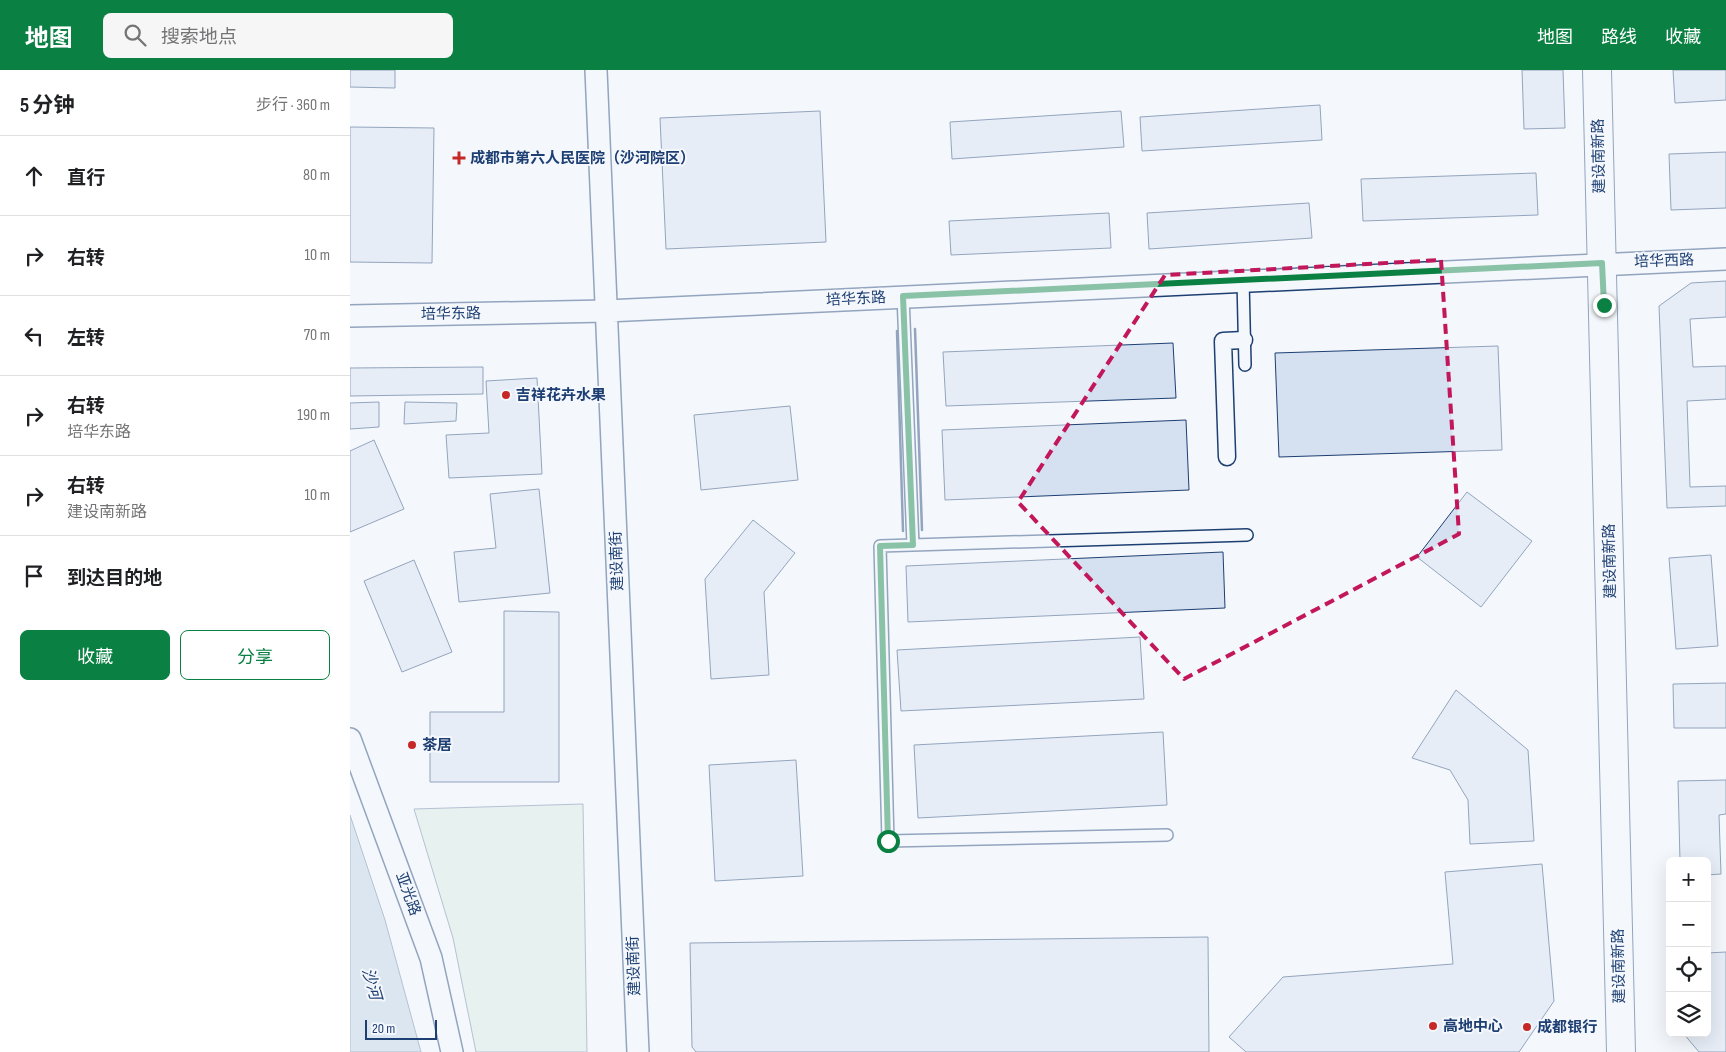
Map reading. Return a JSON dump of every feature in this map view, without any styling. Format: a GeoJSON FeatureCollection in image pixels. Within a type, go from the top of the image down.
{"type":"FeatureCollection","features":[{"type":"Feature","properties":{"kind":"street","name":"建设南街"},"geometry":{"type":"LineString","coordinates":[[596,70],[638,1052]]}},
{"type":"Feature","properties":{"kind":"street","name":"建设南新路"},"geometry":{"type":"LineString","coordinates":[[1597,70],[1621,1052]]}},
{"type":"Feature","properties":{"kind":"street","name":"培华西路"},"geometry":{"type":"LineString","coordinates":[[1602,263],[1726,259]]}},
{"type":"Feature","properties":{"kind":"street","name":"培华东路"},"geometry":{"type":"LineString","coordinates":[[350,316],[606,310],[1602,263]]}},
{"type":"Feature","properties":{"kind":"street"},"geometry":{"type":"LineString","coordinates":[[1226,457],[1223,341],[1244,340]]}},
{"type":"Feature","properties":{"kind":"street","name":"亚光路"},"geometry":{"type":"LineString","coordinates":[[350,739],[432,958],[452,1052]]}},
{"type":"Feature","properties":{"kind":"lane"},"geometry":{"type":"LineString","coordinates":[[1243,280],[1245,365]]}},
{"type":"Feature","properties":{"kind":"lane"},"geometry":{"type":"LineString","coordinates":[[903,296],[913,545]]}},
{"type":"Feature","properties":{"kind":"lane"},"geometry":{"type":"LineString","coordinates":[[1167,835],[888,841],[880,546],[1247,535]]}},
{"type":"Feature","properties":{"kind":"highlighted area"},"geometry":{"type":"Polygon","coordinates":[[[1441,260],[1459,534],[1184,679],[1018,502],[1165,275],[1441,260]]]}},
{"type":"Feature","properties":{"kind":"shaded area"},"geometry":{"type":"Polygon","coordinates":[[[583,804],[587,1052],[476,1052],[453,938],[414,809],[583,804]]]}},
{"type":"Feature","properties":{"kind":"water","name":"沙河"},"geometry":{"type":"Polygon","coordinates":[[[350,815],[385,920],[421,1052],[350,1052],[350,815]]]}},
{"type":"Feature","properties":{"kind":"building"},"geometry":{"type":"Polygon","coordinates":[[[350,70],[395,70],[395,88],[350,87],[350,70]]]}},
{"type":"Feature","properties":{"kind":"building"},"geometry":{"type":"Polygon","coordinates":[[[1522,70],[1563,70],[1565,128],[1524,129],[1522,70]]]}},
{"type":"Feature","properties":{"kind":"building"},"geometry":{"type":"Polygon","coordinates":[[[1673,70],[1726,70],[1726,100],[1675,103],[1673,70]]]}},
{"type":"Feature","properties":{"kind":"building"},"geometry":{"type":"Polygon","coordinates":[[[1320,105],[1322,140],[1142,151],[1140,117],[1320,105]]]}},
{"type":"Feature","properties":{"kind":"building"},"geometry":{"type":"Polygon","coordinates":[[[820,111],[826,242],[666,249],[660,118],[820,111]]]}},
{"type":"Feature","properties":{"kind":"building"},"geometry":{"type":"Polygon","coordinates":[[[1121,111],[1124,147],[952,159],[950,122],[1121,111]]]}},
{"type":"Feature","properties":{"kind":"building"},"geometry":{"type":"Polygon","coordinates":[[[350,127],[434,128],[432,263],[350,262],[350,127]]]}},
{"type":"Feature","properties":{"kind":"building"},"geometry":{"type":"Polygon","coordinates":[[[1726,152],[1726,208],[1671,210],[1669,154],[1726,152]]]}},
{"type":"Feature","properties":{"kind":"building"},"geometry":{"type":"Polygon","coordinates":[[[1536,173],[1538,215],[1363,221],[1361,179],[1536,173]]]}},
{"type":"Feature","properties":{"kind":"building"},"geometry":{"type":"Polygon","coordinates":[[[1309,203],[1312,238],[1149,249],[1147,213],[1309,203]]]}},
{"type":"Feature","properties":{"kind":"building"},"geometry":{"type":"Polygon","coordinates":[[[1109,213],[1111,248],[951,255],[949,221],[1109,213]]]}},
{"type":"Feature","properties":{"kind":"building"},"geometry":{"type":"Polygon","coordinates":[[[1726,281],[1726,317],[1690,319],[1693,367],[1726,366],[1726,399],[1687,401],[1690,487],[1726,486],[1726,506],[1667,508],[1659,306],[1691,283],[1726,281]]]}},
{"type":"Feature","properties":{"kind":"building"},"geometry":{"type":"Polygon","coordinates":[[[1173,343],[1176,398],[946,406],[943,352],[1173,343]]]}},
{"type":"Feature","properties":{"kind":"building"},"geometry":{"type":"Polygon","coordinates":[[[1498,346],[1502,450],[1279,457],[1275,353],[1498,346]]]}},
{"type":"Feature","properties":{"kind":"building"},"geometry":{"type":"Polygon","coordinates":[[[483,367],[483,394],[350,396],[350,368],[483,367]]]}},
{"type":"Feature","properties":{"kind":"building"},"geometry":{"type":"Polygon","coordinates":[[[537,378],[542,474],[449,478],[446,435],[489,433],[486,381],[537,378]]]}},
{"type":"Feature","properties":{"kind":"building"},"geometry":{"type":"Polygon","coordinates":[[[379,402],[379,427],[350,429],[350,403],[379,402]]]}},
{"type":"Feature","properties":{"kind":"building"},"geometry":{"type":"Polygon","coordinates":[[[405,402],[457,403],[456,421],[404,424],[405,402]]]}},
{"type":"Feature","properties":{"kind":"building"},"geometry":{"type":"Polygon","coordinates":[[[790,406],[798,480],[701,490],[694,415],[790,406]]]}},
{"type":"Feature","properties":{"kind":"building"},"geometry":{"type":"Polygon","coordinates":[[[1186,420],[1189,490],[945,500],[942,430],[1186,420]]]}},
{"type":"Feature","properties":{"kind":"building"},"geometry":{"type":"Polygon","coordinates":[[[374,440],[404,509],[350,532],[350,451],[374,440]]]}},
{"type":"Feature","properties":{"kind":"building"},"geometry":{"type":"Polygon","coordinates":[[[539,489],[550,593],[459,602],[454,552],[496,548],[490,494],[539,489]]]}},
{"type":"Feature","properties":{"kind":"building"},"geometry":{"type":"Polygon","coordinates":[[[1467,492],[1532,541],[1481,607],[1417,557],[1467,492]]]}},
{"type":"Feature","properties":{"kind":"building"},"geometry":{"type":"Polygon","coordinates":[[[753,520],[795,553],[764,592],[769,675],[711,679],[705,579],[753,520]]]}},
{"type":"Feature","properties":{"kind":"building"},"geometry":{"type":"Polygon","coordinates":[[[1223,552],[1225,608],[908,622],[906,566],[1223,552]]]}},
{"type":"Feature","properties":{"kind":"building"},"geometry":{"type":"Polygon","coordinates":[[[1711,555],[1718,646],[1676,649],[1669,558],[1711,555]]]}},
{"type":"Feature","properties":{"kind":"building"},"geometry":{"type":"Polygon","coordinates":[[[414,560],[452,652],[402,672],[364,581],[414,560]]]}},
{"type":"Feature","properties":{"kind":"building"},"geometry":{"type":"Polygon","coordinates":[[[504,611],[559,612],[559,782],[430,782],[430,712],[504,712],[504,611]]]}},
{"type":"Feature","properties":{"kind":"building"},"geometry":{"type":"Polygon","coordinates":[[[1140,637],[1144,699],[901,711],[897,650],[1140,637]]]}},
{"type":"Feature","properties":{"kind":"building"},"geometry":{"type":"Polygon","coordinates":[[[1726,683],[1726,728],[1674,728],[1673,684],[1726,683]]]}},
{"type":"Feature","properties":{"kind":"building"},"geometry":{"type":"Polygon","coordinates":[[[1456,690],[1528,750],[1534,841],[1470,844],[1468,800],[1450,770],[1412,758],[1456,690]]]}},
{"type":"Feature","properties":{"kind":"building"},"geometry":{"type":"Polygon","coordinates":[[[1163,732],[1167,805],[918,818],[914,745],[1163,732]]]}},
{"type":"Feature","properties":{"kind":"building"},"geometry":{"type":"Polygon","coordinates":[[[796,760],[803,876],[715,881],[709,765],[796,760]]]}},
{"type":"Feature","properties":{"kind":"building"},"geometry":{"type":"Polygon","coordinates":[[[1726,780],[1726,814],[1719,815],[1721,874],[1711,875],[1711,857],[1680,857],[1678,781],[1726,780]]]}},
{"type":"Feature","properties":{"kind":"building"},"geometry":{"type":"Polygon","coordinates":[[[1542,864],[1554,1001],[1519,1052],[1246,1052],[1229,1037],[1283,977],[1453,964],[1445,872],[1542,864]]]}},
{"type":"Feature","properties":{"kind":"building"},"geometry":{"type":"Polygon","coordinates":[[[1208,937],[1209,1052],[696,1052],[692,1047],[690,943],[1208,937]]]}},
{"type":"Feature","properties":{"kind":"building"},"geometry":{"type":"Polygon","coordinates":[[[1726,952],[1726,1052],[1699,1052],[1686,1037],[1711,1037],[1711,953],[1726,952]]]}},
{"type":"Feature","properties":{"kind":"wall"},"geometry":{"type":"LineString","coordinates":[[915,329],[922,530]]}},
{"type":"Feature","properties":{"kind":"wall"},"geometry":{"type":"LineString","coordinates":[[897,331],[903,531]]}},
{"type":"Feature","properties":{"kind":"place","name":"成都市第六人民医院（沙河院区）"},"geometry":{"type":"Point","coordinates":[459,158]}},
{"type":"Feature","properties":{"kind":"place","name":"吉祥花卉水果"},"geometry":{"type":"Point","coordinates":[506,395]}},
{"type":"Feature","properties":{"kind":"place","name":"茶居"},"geometry":{"type":"Point","coordinates":[412,745]}},
{"type":"Feature","properties":{"kind":"place","name":"高地中心"},"geometry":{"type":"Point","coordinates":[1433,1026]}},
{"type":"Feature","properties":{"kind":"place","name":"成都银行"},"geometry":{"type":"Point","coordinates":[1527,1027]}},
{"type":"Feature","properties":{"kind":"route"},"geometry":{"type":"LineString","coordinates":[[888,841],[880,546],[913,545],[903,296],[1602,263],[1604,305]]}}]}
